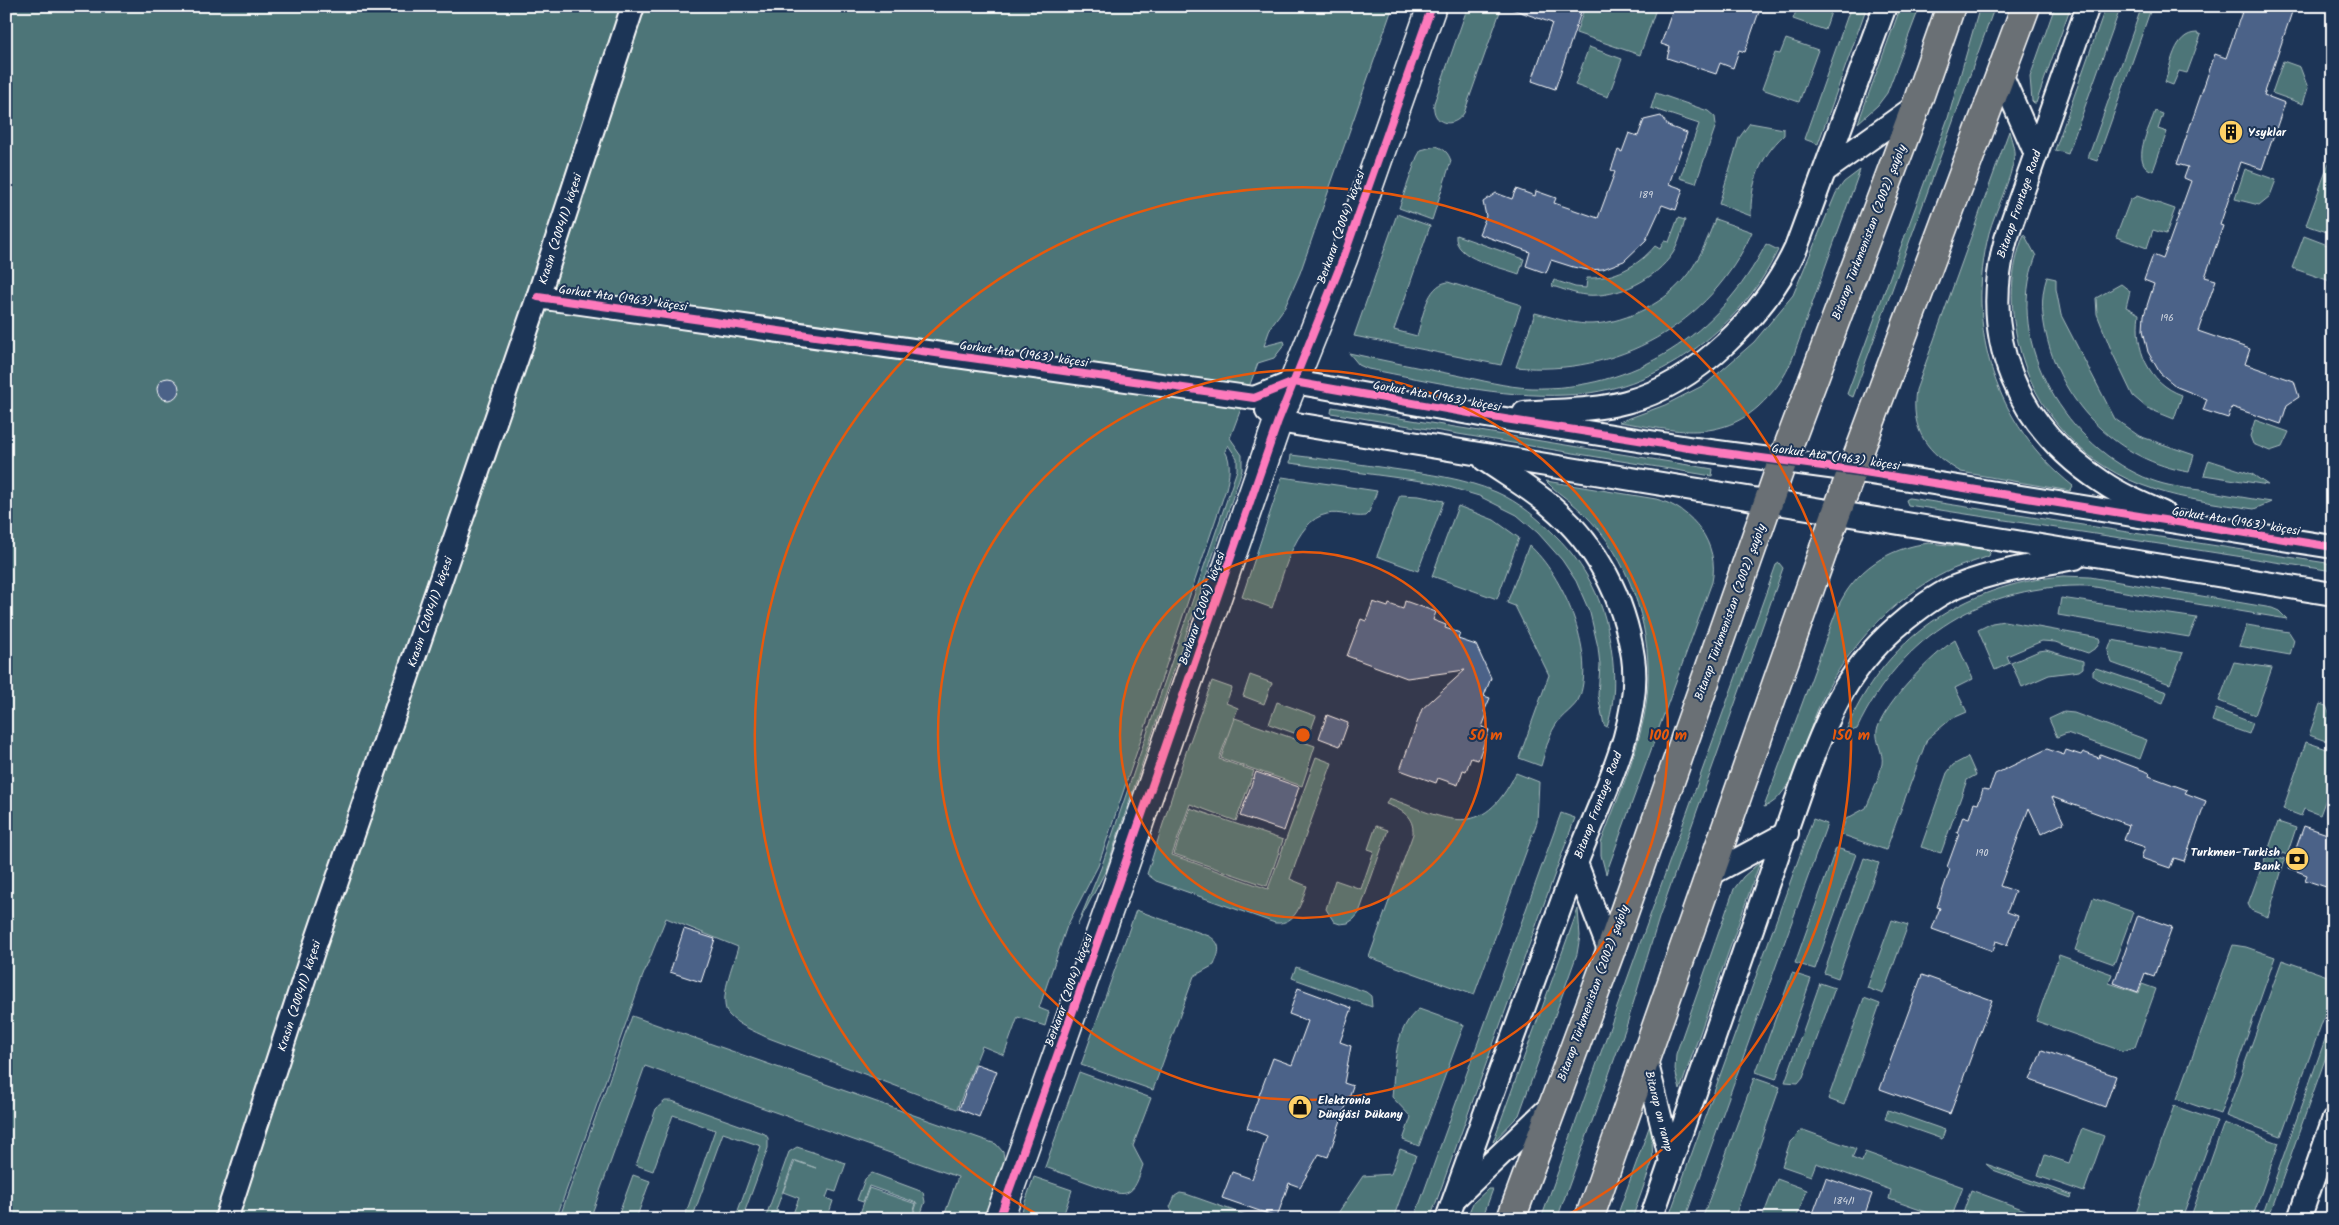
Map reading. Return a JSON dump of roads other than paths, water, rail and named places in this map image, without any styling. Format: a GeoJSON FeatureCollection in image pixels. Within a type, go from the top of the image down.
{"type":"FeatureCollection","features":[{"type":"Feature","properties":{"kind":"main road","name":"Bitarap Türkmenistan (2002) şaýoly"},"geometry":{"type":"LineString","coordinates":[[1511,1219],[1610,952],[1783,460],[1916,106],[1951,6]]}},
{"type":"Feature","properties":{"kind":"main road"},"geometry":{"type":"LineString","coordinates":[[1589,1219],[1836,514],[2026,6]]}},
{"type":"Feature","properties":{"kind":"street","name":"Krasin (2004/1) köçesi"},"geometry":{"type":"LineString","coordinates":[[226,1219],[315,945],[538,298],[633,6]]}},
{"type":"Feature","properties":{"kind":"street","name":"Berkarar (2004) köçesi"},"geometry":{"type":"LineString","coordinates":[[999,1219],[1118,884],[1278,421],[1343,259],[1432,6]]}},
{"type":"Feature","properties":{"kind":"street"},"geometry":{"type":"LineString","coordinates":[[1486,416],[1600,408],[1627,402],[1655,391],[1699,364],[1732,337],[1770,294],[1786,271],[1826,170],[1885,6]]}},
{"type":"Feature","properties":{"kind":"street","name":"Bitarap Frontage Road"},"geometry":{"type":"LineString","coordinates":[[2088,6],[1999,263],[1996,314],[2000,339],[2016,387],[2042,430],[2058,447],[2082,468],[2126,496],[2192,525]]}},
{"type":"Feature","properties":{"kind":"street"},"geometry":{"type":"LineString","coordinates":[[2000,74],[2036,154]]}},
{"type":"Feature","properties":{"kind":"street"},"geometry":{"type":"LineString","coordinates":[[1826,170],[1916,106]]}},
{"type":"Feature","properties":{"kind":"street","name":"Gorkut Ata (1963) köçesi"},"geometry":{"type":"LineString","coordinates":[[538,298],[1254,398],[1294,382],[1486,416],[1695,449],[1852,470],[2333,547]]}},
{"type":"Feature","properties":{"kind":"street"},"geometry":{"type":"LineString","coordinates":[[1254,398],[1278,421],[2333,594]]}},
{"type":"Feature","properties":{"kind":"street","name":"Bitarap Frontage Road"},"geometry":{"type":"LineString","coordinates":[[1451,1209],[1576,863],[1625,737],[1630,718],[1635,681],[1628,631],[1618,597],[1600,561],[1581,536],[1551,506],[1478,455]]}},
{"type":"Feature","properties":{"kind":"street"},"geometry":{"type":"LineString","coordinates":[[1651,1219],[1787,834],[1804,779],[1831,710],[1848,682],[1876,645],[1929,602],[1957,586],[2019,568],[2091,555]]}},
{"type":"Feature","properties":{"kind":"street"},"geometry":{"type":"LineString","coordinates":[[1710,875],[1787,834]]}},
{"type":"Feature","properties":{"kind":"street"},"geometry":{"type":"LineString","coordinates":[[1576,863],[1610,952]]}},
{"type":"Feature","properties":{"kind":"street","name":"Bitarap on ramp"},"geometry":{"type":"LineString","coordinates":[[1646,1060],[1671,1162]]}},
{"type":"Feature","properties":{"kind":"street","name":"Bitarap Frontage Road"},"geometry":{"type":"LineString","coordinates":[[1451,1209],[1552,1105]]}},
{"type":"Feature","properties":{"kind":"street"},"geometry":{"type":"LineString","coordinates":[[2298,1219],[2333,1121]]}},
{"type":"Feature","properties":{"kind":"place","name":"Ysyklar"},"geometry":{"type":"Point","coordinates":[2231,132]}},
{"type":"Feature","properties":{"kind":"place","name":"Turkmen-Turkish Bank"},"geometry":{"type":"Point","coordinates":[2297,859]}},
{"type":"Feature","properties":{"kind":"place","name":"Elektronia Dünýäsi Dükany"},"geometry":{"type":"Point","coordinates":[1300,1107]}}]}
